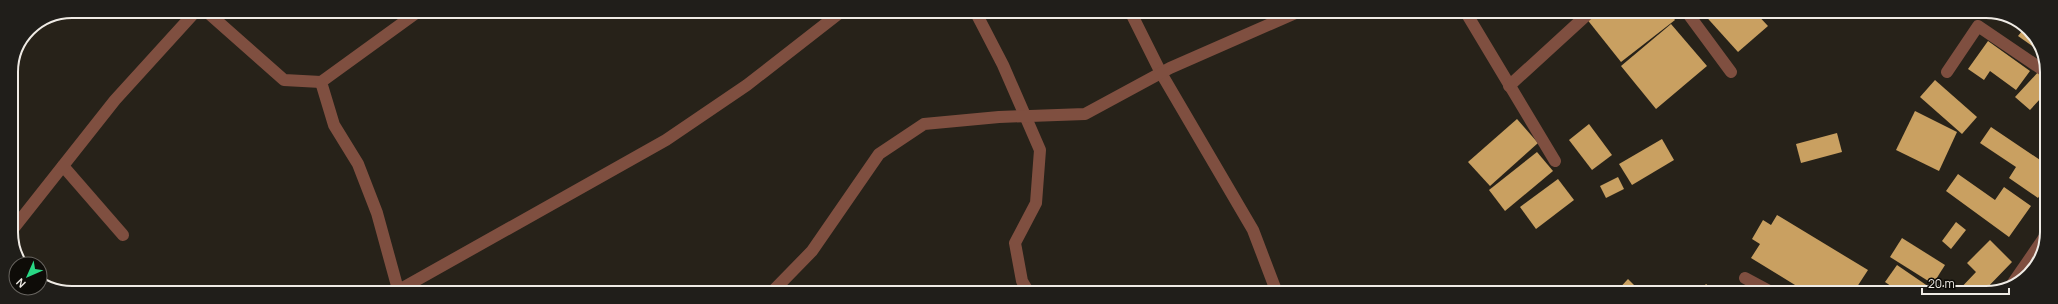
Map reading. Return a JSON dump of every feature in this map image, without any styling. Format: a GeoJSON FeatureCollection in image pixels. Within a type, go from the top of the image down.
{"type":"FeatureCollection","features":[{"type":"Feature","properties":{"kind":"street"},"geometry":{"type":"LineString","coordinates":[[18,223],[115,100],[190,18]]}},
{"type":"Feature","properties":{"kind":"street"},"geometry":{"type":"LineString","coordinates":[[214,18],[284,80],[321,82],[409,18]]}},
{"type":"Feature","properties":{"kind":"street"},"geometry":{"type":"LineString","coordinates":[[408,286],[666,140],[747,85],[833,18]]}},
{"type":"Feature","properties":{"kind":"street"},"geometry":{"type":"LineString","coordinates":[[979,18],[1003,65],[1040,150],[1036,203],[1015,243],[1022,281],[1025,286]]}},
{"type":"Feature","properties":{"kind":"street"},"geometry":{"type":"LineString","coordinates":[[1133,18],[1160,73],[1253,230],[1274,286]]}},
{"type":"Feature","properties":{"kind":"street"},"geometry":{"type":"LineString","coordinates":[[778,286],[812,251],[879,154],[924,124],[999,117],[1085,114],[1160,73],[1284,18]]}},
{"type":"Feature","properties":{"kind":"street"},"geometry":{"type":"LineString","coordinates":[[1468,18],[1555,161]]}},
{"type":"Feature","properties":{"kind":"street"},"geometry":{"type":"LineString","coordinates":[[1509,86],[1582,18]]}},
{"type":"Feature","properties":{"kind":"street"},"geometry":{"type":"LineString","coordinates":[[1691,18],[1731,72]]}},
{"type":"Feature","properties":{"kind":"street"},"geometry":{"type":"LineString","coordinates":[[1947,72],[1978,26],[2040,68]]}},
{"type":"Feature","properties":{"kind":"street"},"geometry":{"type":"LineString","coordinates":[[321,82],[334,125],[358,164],[374,206],[398,286]]}},
{"type":"Feature","properties":{"kind":"street"},"geometry":{"type":"LineString","coordinates":[[63,166],[123,235]]}},
{"type":"Feature","properties":{"kind":"street"},"geometry":{"type":"LineString","coordinates":[[2018,276],[2038,247]]}},
{"type":"Feature","properties":{"kind":"street"},"geometry":{"type":"LineString","coordinates":[[1745,278],[1760,286]]}},
{"type":"Feature","properties":{"kind":"building"},"geometry":{"type":"Polygon","coordinates":[[[1586,18],[1673,18],[1675,20],[1621,62],[1586,18]]]}},
{"type":"Feature","properties":{"kind":"building"},"geometry":{"type":"Polygon","coordinates":[[[1707,18],[1761,18],[1768,26],[1738,52],[1707,18]]]}},
{"type":"Feature","properties":{"kind":"building"},"geometry":{"type":"Polygon","coordinates":[[[1671,24],[1707,66],[1656,109],[1621,66],[1671,24]]]}},
{"type":"Feature","properties":{"kind":"building"},"geometry":{"type":"Polygon","coordinates":[[[2022,31],[2034,48],[2018,36],[2022,31]]]}},
{"type":"Feature","properties":{"kind":"building"},"geometry":{"type":"Polygon","coordinates":[[[1988,41],[2030,71],[2016,90],[1990,71],[1984,80],[1968,69],[1988,41]]]}},
{"type":"Feature","properties":{"kind":"building"},"geometry":{"type":"Polygon","coordinates":[[[2040,70],[2040,99],[2030,110],[2015,97],[2040,70]]]}},
{"type":"Feature","properties":{"kind":"building"},"geometry":{"type":"Polygon","coordinates":[[[1935,80],[1977,117],[1962,134],[1920,97],[1935,80]]]}},
{"type":"Feature","properties":{"kind":"building"},"geometry":{"type":"Polygon","coordinates":[[[1915,111],[1957,132],[1939,171],[1896,150],[1915,111]]]}},
{"type":"Feature","properties":{"kind":"building"},"geometry":{"type":"Polygon","coordinates":[[[1517,119],[1538,143],[1490,186],[1468,162],[1517,119]]]}},
{"type":"Feature","properties":{"kind":"building"},"geometry":{"type":"Polygon","coordinates":[[[1589,124],[1612,155],[1592,170],[1569,140],[1589,124]]]}},
{"type":"Feature","properties":{"kind":"building"},"geometry":{"type":"Polygon","coordinates":[[[1991,127],[2040,160],[2040,195],[2038,198],[2009,178],[2016,167],[1980,143],[1991,127]]]}},
{"type":"Feature","properties":{"kind":"building"},"geometry":{"type":"Polygon","coordinates":[[[1837,133],[1842,152],[1801,163],[1796,144],[1837,133]]]}},
{"type":"Feature","properties":{"kind":"building"},"geometry":{"type":"Polygon","coordinates":[[[1662,139],[1674,160],[1632,185],[1619,164],[1662,139]]]}},
{"type":"Feature","properties":{"kind":"building"},"geometry":{"type":"Polygon","coordinates":[[[1537,152],[1553,171],[1505,211],[1489,190],[1537,152]]]}},
{"type":"Feature","properties":{"kind":"building"},"geometry":{"type":"Polygon","coordinates":[[[1958,174],[1995,200],[2004,187],[2031,206],[2009,237],[1946,191],[1958,174]]]}},
{"type":"Feature","properties":{"kind":"building"},"geometry":{"type":"Polygon","coordinates":[[[1618,177],[1624,189],[1606,198],[1600,186],[1618,177]]]}},
{"type":"Feature","properties":{"kind":"building"},"geometry":{"type":"Polygon","coordinates":[[[1558,179],[1574,200],[1536,229],[1520,207],[1558,179]]]}},
{"type":"Feature","properties":{"kind":"building"},"geometry":{"type":"Polygon","coordinates":[[[1777,215],[1868,270],[1858,286],[1797,286],[1751,258],[1760,244],[1752,239],[1763,220],[1771,225],[1777,215]]]}},
{"type":"Feature","properties":{"kind":"building"},"geometry":{"type":"Polygon","coordinates":[[[1956,222],[1966,230],[1951,249],[1942,241],[1956,222]]]}},
{"type":"Feature","properties":{"kind":"building"},"geometry":{"type":"Polygon","coordinates":[[[1902,238],[1945,265],[1933,284],[1890,257],[1902,238]]]}},
{"type":"Feature","properties":{"kind":"building"},"geometry":{"type":"Polygon","coordinates":[[[1990,240],[2012,262],[1989,286],[1986,286],[1963,286],[1976,272],[1967,263],[1990,240]]]}},
{"type":"Feature","properties":{"kind":"building"},"geometry":{"type":"Polygon","coordinates":[[[1897,265],[1928,286],[1891,286],[1885,282],[1897,265]]]}},
{"type":"Feature","properties":{"kind":"building"},"geometry":{"type":"Polygon","coordinates":[[[1628,279],[1635,286],[1622,286],[1628,279]]]}}]}
